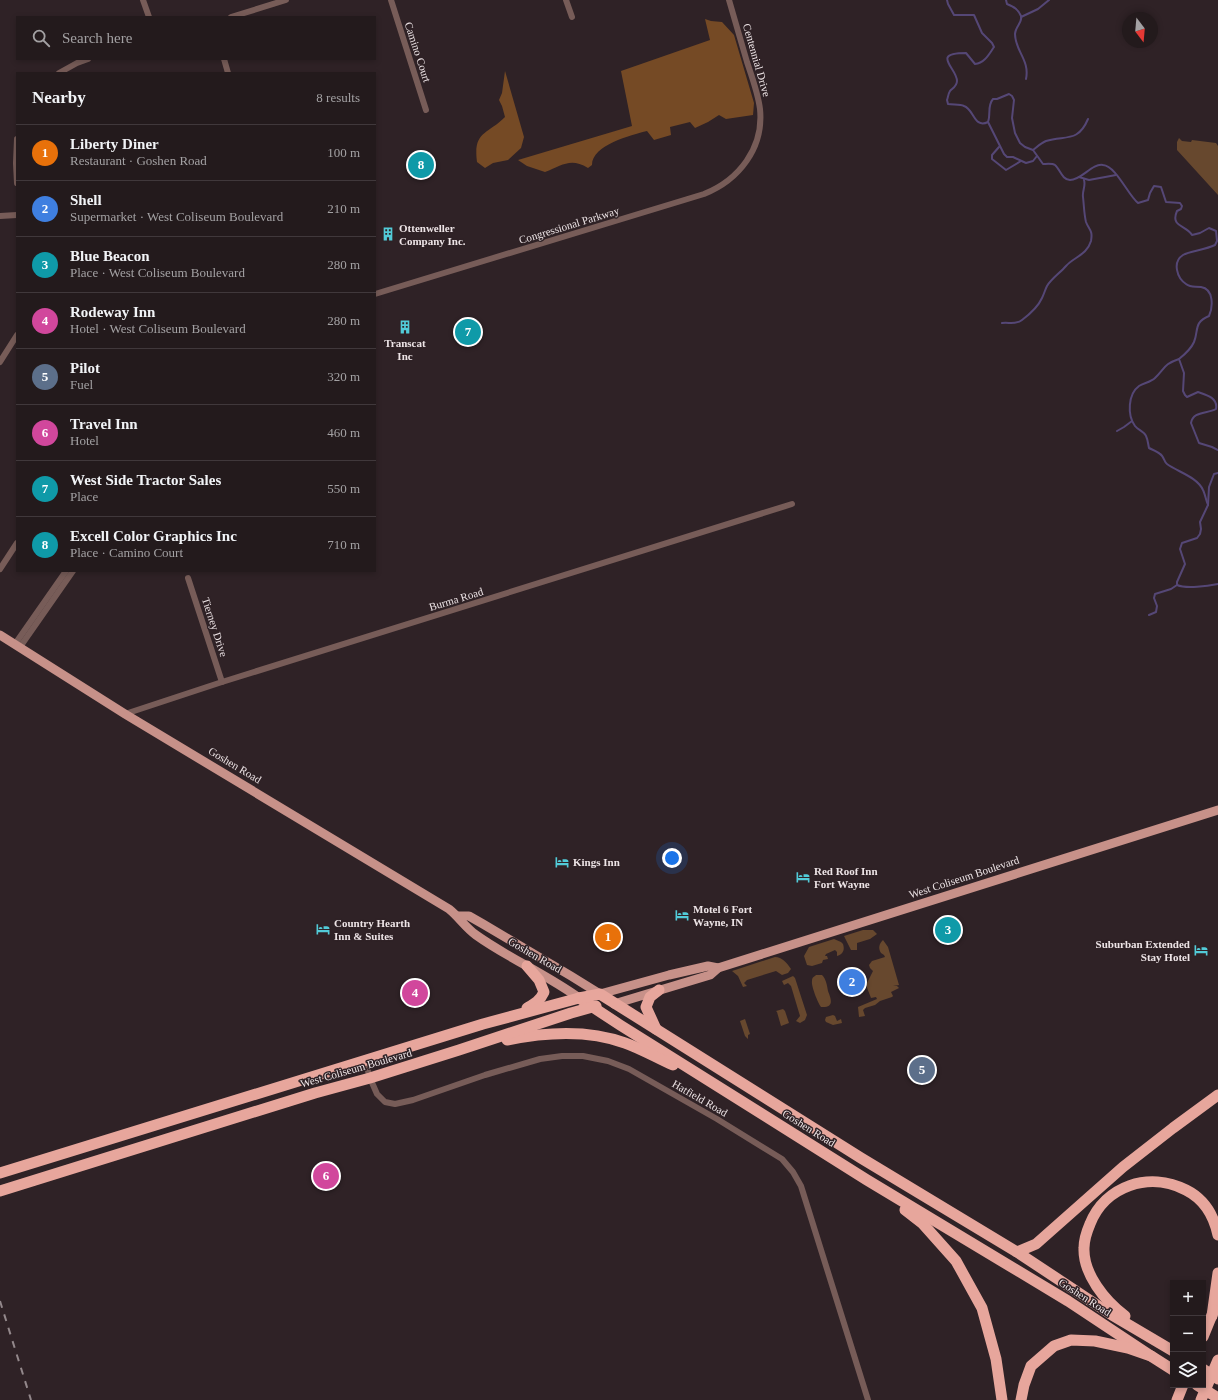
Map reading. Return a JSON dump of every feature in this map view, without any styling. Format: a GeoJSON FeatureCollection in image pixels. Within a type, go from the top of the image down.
{"type":"FeatureCollection","features":[{"type":"Feature","properties":{"kind":"highway"},"geometry":{"type":"LineString","coordinates":[[512,1016],[538,1001],[544,992],[539,980],[527,966]]}},
{"type":"Feature","properties":{"kind":"highway"},"geometry":{"type":"LineString","coordinates":[[658,1031],[650,1018],[646,1007],[650,996],[659,990]]}},
{"type":"Feature","properties":{"kind":"highway"},"geometry":{"type":"LineString","coordinates":[[600,994],[861,1158],[1017,1252],[1112,1315],[1170,1349]]}},
{"type":"Feature","properties":{"kind":"highway","name":"West Coliseum Boulevard"},"geometry":{"type":"LineString","coordinates":[[0,1173],[512,1016],[579,998],[600,994]]}},
{"type":"Feature","properties":{"kind":"highway","name":"Goshen Road"},"geometry":{"type":"LineString","coordinates":[[579,998],[867,1180],[1068,1301],[1154,1358]]}},
{"type":"Feature","properties":{"kind":"highway","name":"West Coliseum Boulevard"},"geometry":{"type":"LineString","coordinates":[[0,1191],[310,1095],[370,1078],[592,1007],[614,1004]]}},
{"type":"Feature","properties":{"kind":"highway"},"geometry":{"type":"LineString","coordinates":[[459,1050],[519,1038],[557,1033],[585,1033],[625,1043],[718,1086]]}},
{"type":"Feature","properties":{"kind":"highway"},"geometry":{"type":"LineString","coordinates":[[1017,1252],[1036,1244],[1123,1167],[1218,1095]]}},
{"type":"Feature","properties":{"kind":"highway"},"geometry":{"type":"LineString","coordinates":[[867,1180],[923,1224],[956,1261],[982,1308],[996,1359],[1002,1400]]}},
{"type":"Feature","properties":{"kind":"highway"},"geometry":{"type":"LineString","coordinates":[[1160,1343],[1115,1309],[1095,1284],[1086,1264],[1084,1248],[1087,1231],[1094,1213],[1106,1199],[1120,1189],[1139,1182],[1159,1182],[1177,1186],[1195,1195],[1209,1211],[1216,1224],[1218,1235]]}},
{"type":"Feature","properties":{"kind":"highway"},"geometry":{"type":"LineString","coordinates":[[1212,1316],[1218,1273]]}},
{"type":"Feature","properties":{"kind":"highway"},"geometry":{"type":"LineString","coordinates":[[1206,1330],[1218,1301]]}},
{"type":"Feature","properties":{"kind":"highway"},"geometry":{"type":"LineString","coordinates":[[1021,1400],[1024,1385],[1031,1366],[1054,1346],[1071,1340],[1095,1341],[1128,1348],[1154,1358],[1170,1368]]}},
{"type":"Feature","properties":{"kind":"highway"},"geometry":{"type":"LineString","coordinates":[[1201,1400],[1218,1360]]}},
{"type":"Feature","properties":{"kind":"highway"},"geometry":{"type":"LineString","coordinates":[[1206,1371],[1218,1379]]}},
{"type":"Feature","properties":{"kind":"highway"},"geometry":{"type":"LineString","coordinates":[[1177,1400],[1182,1388]]}},
{"type":"Feature","properties":{"kind":"highway"},"geometry":{"type":"LineString","coordinates":[[1202,1388],[1218,1398]]}},
{"type":"Feature","properties":{"kind":"main road","name":"Goshen Road"},"geometry":{"type":"LineString","coordinates":[[0,634],[125,714],[428,896],[458,916],[463,924],[476,935],[527,966],[564,986],[579,998]]}},
{"type":"Feature","properties":{"kind":"main road","name":"West Coliseum Boulevard"},"geometry":{"type":"LineString","coordinates":[[614,1004],[710,975],[718,968],[1218,810]]}},
{"type":"Feature","properties":{"kind":"main road","name":"Goshen Road"},"geometry":{"type":"LineString","coordinates":[[458,916],[469,916],[600,994]]}},
{"type":"Feature","properties":{"kind":"main road","name":"West Coliseum Boulevard"},"geometry":{"type":"LineString","coordinates":[[600,994],[708,966],[718,968]]}},
{"type":"Feature","properties":{"kind":"street"},"geometry":{"type":"LineString","coordinates":[[144,0],[149,16]]}},
{"type":"Feature","properties":{"kind":"street"},"geometry":{"type":"LineString","coordinates":[[234,16],[286,0]]}},
{"type":"Feature","properties":{"kind":"street","name":"Camino Court"},"geometry":{"type":"LineString","coordinates":[[391,0],[426,110]]}},
{"type":"Feature","properties":{"kind":"street"},"geometry":{"type":"LineString","coordinates":[[566,0],[572,17]]}},
{"type":"Feature","properties":{"kind":"street","name":"Centennial Drive"},"geometry":{"type":"LineString","coordinates":[[729,0],[759,102],[760,126],[757,142],[753,150]]}},
{"type":"Feature","properties":{"kind":"street"},"geometry":{"type":"LineString","coordinates":[[61,72],[85,60]]}},
{"type":"Feature","properties":{"kind":"street"},"geometry":{"type":"LineString","coordinates":[[224,60],[228,72]]}},
{"type":"Feature","properties":{"kind":"street","name":"Congressional Parkway"},"geometry":{"type":"LineString","coordinates":[[376,294],[704,194],[723,184],[735,175],[747,161],[753,150]]}},
{"type":"Feature","properties":{"kind":"street"},"geometry":{"type":"LineString","coordinates":[[0,216],[16,215]]}},
{"type":"Feature","properties":{"kind":"street"},"geometry":{"type":"LineString","coordinates":[[0,362],[16,337]]}},
{"type":"Feature","properties":{"kind":"street","name":"Burma Road"},"geometry":{"type":"LineString","coordinates":[[125,714],[222,682],[792,504]]}},
{"type":"Feature","properties":{"kind":"street"},"geometry":{"type":"LineString","coordinates":[[0,569],[16,545]]}},
{"type":"Feature","properties":{"kind":"street"},"geometry":{"type":"LineString","coordinates":[[17,646],[65,572]]}},
{"type":"Feature","properties":{"kind":"street"},"geometry":{"type":"LineString","coordinates":[[17,646],[71,572]]}},
{"type":"Feature","properties":{"kind":"street","name":"Tierney Drive"},"geometry":{"type":"LineString","coordinates":[[188,578],[222,682]]}},
{"type":"Feature","properties":{"kind":"street","name":"Hatfield Road"},"geometry":{"type":"LineString","coordinates":[[370,1078],[380,1099],[390,1103],[401,1103],[424,1097],[523,1063],[540,1059],[562,1056],[592,1058],[608,1061],[629,1069],[717,1119],[782,1159],[796,1175],[803,1194],[868,1400]]}},
{"type":"Feature","properties":{"kind":"street"},"geometry":{"type":"LineString","coordinates":[[365,1060],[370,1078]]}},
{"type":"Feature","properties":{"kind":"shaded area"},"geometry":{"type":"Polygon","coordinates":[[[705,19],[722,22],[734,35],[754,103],[753,115],[726,119],[719,115],[695,128],[690,122],[670,127],[671,135],[654,140],[647,131],[632,135],[614,142],[598,152],[592,165],[588,168],[576,163],[571,163],[561,165],[545,172],[527,166],[518,160],[632,126],[621,71],[710,40],[705,19]]]}},
{"type":"Feature","properties":{"kind":"shaded area"},"geometry":{"type":"Polygon","coordinates":[[[505,71],[524,137],[521,148],[508,160],[493,163],[485,168],[477,162],[477,144],[483,135],[505,117],[499,100],[502,93],[505,71]]]}},
{"type":"Feature","properties":{"kind":"shaded area"},"geometry":{"type":"Polygon","coordinates":[[[1179,138],[1182,141],[1191,142],[1192,140],[1216,143],[1218,146],[1218,195],[1177,150],[1177,142],[1179,138]]]}},
{"type":"Feature","properties":{"kind":"shaded area"},"geometry":{"type":"Polygon","coordinates":[[[863,930],[873,930],[877,934],[870,939],[857,943],[857,950],[851,950],[844,936],[863,930]]]}},
{"type":"Feature","properties":{"kind":"shaded area"},"geometry":{"type":"Polygon","coordinates":[[[834,939],[843,944],[844,950],[842,953],[837,956],[837,952],[835,950],[826,954],[825,956],[827,956],[828,959],[823,960],[822,963],[812,966],[807,965],[804,956],[809,947],[834,939]]]}},
{"type":"Feature","properties":{"kind":"shaded area"},"geometry":{"type":"Polygon","coordinates":[[[883,940],[888,947],[899,985],[893,986],[897,986],[899,988],[891,992],[892,997],[865,1008],[863,1010],[865,1016],[859,1017],[858,1007],[877,999],[876,997],[871,998],[866,985],[873,971],[869,965],[872,961],[885,957],[879,948],[883,940]]]}},
{"type":"Feature","properties":{"kind":"shaded area"},"geometry":{"type":"Polygon","coordinates":[[[775,957],[782,959],[788,965],[791,969],[788,973],[782,975],[776,971],[747,980],[744,983],[747,986],[743,987],[738,976],[732,971],[775,957]]]}},
{"type":"Feature","properties":{"kind":"shaded area"},"geometry":{"type":"Polygon","coordinates":[[[816,975],[822,975],[827,984],[831,1002],[825,1007],[821,1007],[812,983],[813,977],[816,975]]]}},
{"type":"Feature","properties":{"kind":"shaded area"},"geometry":{"type":"Polygon","coordinates":[[[793,976],[795,978],[807,1015],[805,1020],[800,1023],[796,1021],[800,1016],[791,986],[788,983],[784,985],[782,981],[793,976]]]}},
{"type":"Feature","properties":{"kind":"shaded area"},"geometry":{"type":"Polygon","coordinates":[[[783,1009],[789,1023],[781,1026],[776,1011],[783,1009]]]}},
{"type":"Feature","properties":{"kind":"shaded area"},"geometry":{"type":"Polygon","coordinates":[[[833,1015],[837,1021],[841,1019],[842,1023],[833,1025],[826,1022],[826,1017],[833,1015]]]}},
{"type":"Feature","properties":{"kind":"shaded area"},"geometry":{"type":"Polygon","coordinates":[[[745,1019],[750,1034],[748,1035],[748,1039],[745,1036],[740,1021],[745,1019]]]}},
{"type":"Feature","properties":{"kind":"waterway"},"geometry":{"type":"LineString","coordinates":[[947,0],[954,15],[974,15],[982,33],[994,47],[984,60],[975,64],[966,53],[955,54],[947,58],[957,81],[956,86],[949,93],[947,100],[948,104],[964,106],[970,111],[977,121],[983,123],[988,122],[990,104],[993,99],[1009,94],[1014,100],[1012,118],[1015,133],[1020,143],[1033,150],[1043,164],[1055,165],[1067,180],[1079,177],[1095,166],[1103,165],[1113,170],[1138,203],[1148,200],[1154,186],[1161,187],[1166,202],[1180,203],[1182,206],[1181,209],[1177,211],[1175,216],[1177,223],[1192,235],[1209,228],[1216,231],[1217,241],[1215,245],[1183,255],[1178,262],[1177,270],[1180,278],[1186,284],[1193,287],[1205,288],[1210,295],[1212,303],[1209,316],[1201,321],[1197,327],[1193,345],[1179,359],[1184,373],[1183,391],[1185,395],[1187,397],[1198,392],[1205,394],[1215,402],[1216,409],[1194,416],[1191,423],[1199,443],[1218,450]]}},
{"type":"Feature","properties":{"kind":"waterway"},"geometry":{"type":"LineString","coordinates":[[1006,0],[1007,4],[1016,8],[1021,16],[1021,20],[1015,34],[1017,46],[1026,66],[1026,79]]}},
{"type":"Feature","properties":{"kind":"waterway"},"geometry":{"type":"LineString","coordinates":[[1021,17],[1038,9],[1049,0]]}},
{"type":"Feature","properties":{"kind":"waterway"},"geometry":{"type":"LineString","coordinates":[[1033,150],[1046,141],[1075,135],[1080,132],[1088,119]]}},
{"type":"Feature","properties":{"kind":"waterway"},"geometry":{"type":"LineString","coordinates":[[988,122],[1004,154],[1007,157],[1013,157],[1026,163],[1033,161],[1037,156]]}},
{"type":"Feature","properties":{"kind":"waterway"},"geometry":{"type":"LineString","coordinates":[[999,147],[992,155],[992,159],[1006,170],[1021,161]]}},
{"type":"Feature","properties":{"kind":"waterway"},"geometry":{"type":"LineString","coordinates":[[1079,177],[1089,180],[1116,175]]}},
{"type":"Feature","properties":{"kind":"waterway"},"geometry":{"type":"LineString","coordinates":[[1002,323],[1017,322],[1031,313],[1040,301],[1051,281],[1069,263],[1087,250],[1091,241],[1091,235],[1085,216],[1083,195],[1085,184],[1084,180]]}},
{"type":"Feature","properties":{"kind":"waterway"},"geometry":{"type":"LineString","coordinates":[[1179,359],[1167,365],[1153,379],[1139,386],[1135,390],[1131,399],[1130,411],[1132,421],[1135,426],[1145,434],[1149,448],[1161,455],[1165,462],[1171,467],[1187,475],[1200,485],[1208,505]]}},
{"type":"Feature","properties":{"kind":"waterway"},"geometry":{"type":"LineString","coordinates":[[1117,431],[1132,421]]}},
{"type":"Feature","properties":{"kind":"waterway"},"geometry":{"type":"LineString","coordinates":[[1218,473],[1214,474],[1209,487],[1208,505],[1200,522],[1200,534],[1197,538],[1182,543],[1180,549],[1185,564],[1177,585],[1191,587],[1218,584]]}},
{"type":"Feature","properties":{"kind":"waterway"},"geometry":{"type":"LineString","coordinates":[[1149,615],[1156,612],[1157,606],[1154,598],[1155,594],[1171,589],[1177,585]]}},
{"type":"Feature","properties":{"kind":"railway"},"geometry":{"type":"LineString","coordinates":[[0,1301],[31,1400]]}},
{"type":"Feature","properties":{"kind":"place","name":"Excell Color Graphics Inc"},"geometry":{"type":"Point","coordinates":[421,165]}},
{"type":"Feature","properties":{"kind":"place","name":"Ottenweller Company Inc."},"geometry":{"type":"Point","coordinates":[388,234]}},
{"type":"Feature","properties":{"kind":"place","name":"Transcat Inc"},"geometry":{"type":"Point","coordinates":[405,327]}},
{"type":"Feature","properties":{"kind":"place","name":"West Side Tractor Sales"},"geometry":{"type":"Point","coordinates":[468,332]}},
{"type":"Feature","properties":{"kind":"place","name":"Kings Inn"},"geometry":{"type":"Point","coordinates":[562,862]}},
{"type":"Feature","properties":{"kind":"place","name":"Red Roof Inn Fort Wayne"},"geometry":{"type":"Point","coordinates":[803,877]}},
{"type":"Feature","properties":{"kind":"place","name":"Motel 6 Fort Wayne, IN"},"geometry":{"type":"Point","coordinates":[682,915]}},
{"type":"Feature","properties":{"kind":"place","name":"Country Hearth Inn & Suites"},"geometry":{"type":"Point","coordinates":[323,929]}},
{"type":"Feature","properties":{"kind":"place","name":"Blue Beacon"},"geometry":{"type":"Point","coordinates":[948,930]}},
{"type":"Feature","properties":{"kind":"place","name":"Liberty Diner"},"geometry":{"type":"Point","coordinates":[608,937]}},
{"type":"Feature","properties":{"kind":"place","name":"Suburban Extended Stay Hotel"},"geometry":{"type":"Point","coordinates":[1201,950]}},
{"type":"Feature","properties":{"kind":"place","name":"Shell"},"geometry":{"type":"Point","coordinates":[852,982]}},
{"type":"Feature","properties":{"kind":"place","name":"Rodeway Inn"},"geometry":{"type":"Point","coordinates":[415,993]}},
{"type":"Feature","properties":{"kind":"place","name":"Pilot"},"geometry":{"type":"Point","coordinates":[922,1070]}},
{"type":"Feature","properties":{"kind":"place","name":"Travel Inn"},"geometry":{"type":"Point","coordinates":[326,1176]}}]}
